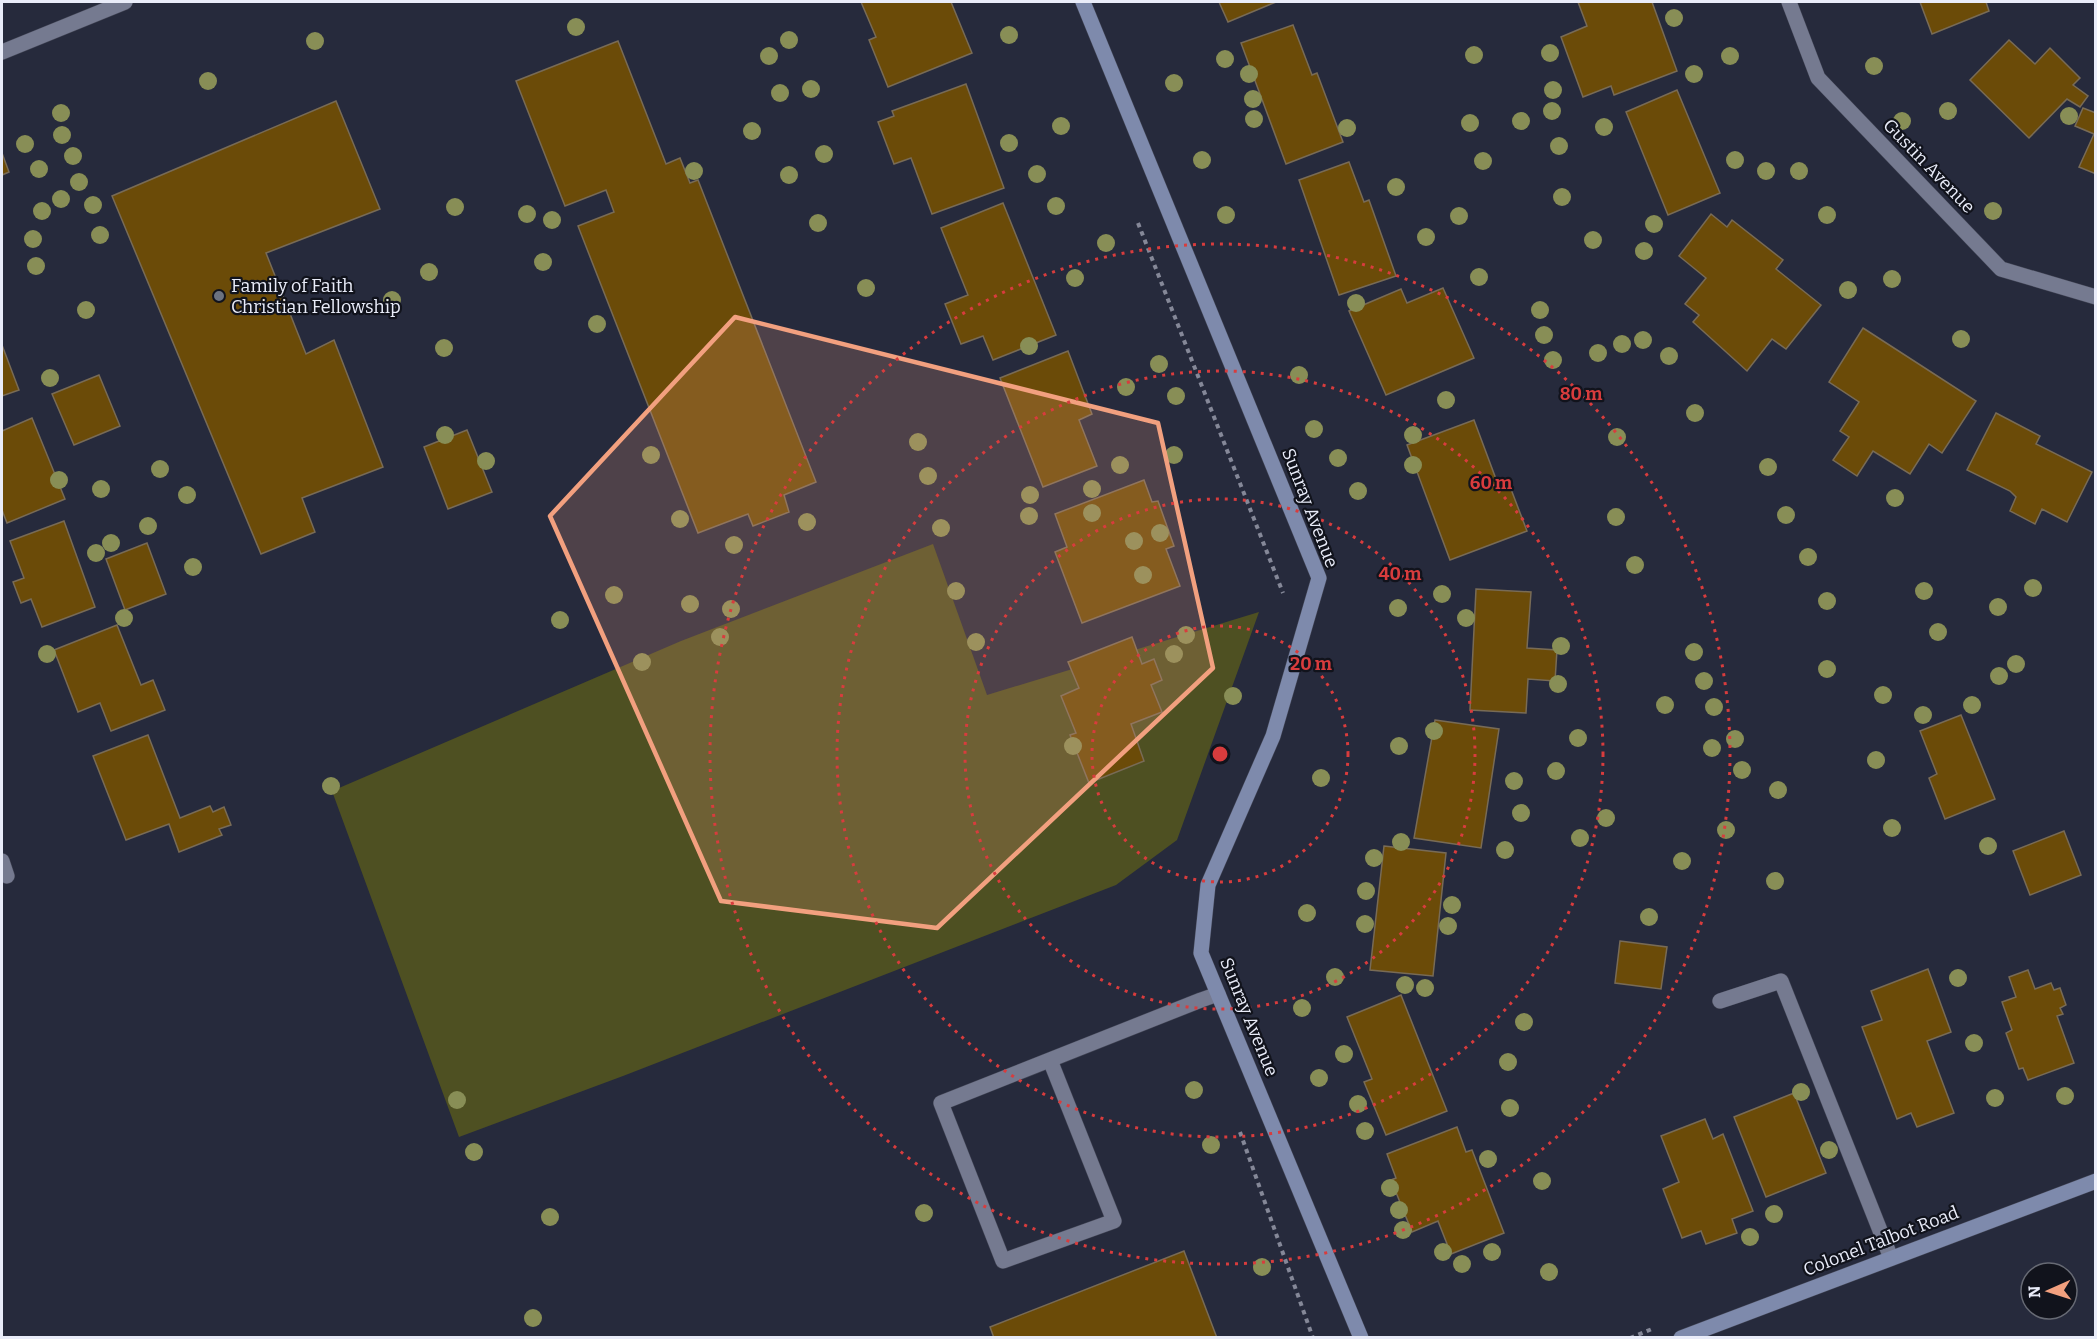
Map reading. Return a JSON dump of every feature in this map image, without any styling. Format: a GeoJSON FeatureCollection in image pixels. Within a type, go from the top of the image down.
{"type":"FeatureCollection","features":[{"type":"Feature","properties":{"kind":"street"},"geometry":{"type":"LineString","coordinates":[[2,52],[125,2]]}},
{"type":"Feature","properties":{"kind":"street","name":"Sunray Avenue"},"geometry":{"type":"LineString","coordinates":[[1083,2],[1319,578],[1273,736],[1209,885],[1201,953],[1361,1338]]}},
{"type":"Feature","properties":{"kind":"street","name":"Gustin Avenue"},"geometry":{"type":"LineString","coordinates":[[1789,2],[1818,78],[2001,269],[2096,297]]}},
{"type":"Feature","properties":{"kind":"street"},"geometry":{"type":"LineString","coordinates":[[2,861],[7,876]]}},
{"type":"Feature","properties":{"kind":"street"},"geometry":{"type":"LineString","coordinates":[[1720,1001],[1780,981],[1891,1258]]}},
{"type":"Feature","properties":{"kind":"street"},"geometry":{"type":"LineString","coordinates":[[1050,1060],[1114,1221],[1003,1261],[941,1103],[1050,1060],[1218,994]]}},
{"type":"Feature","properties":{"kind":"street","name":"Colonel Talbot Road"},"geometry":{"type":"LineString","coordinates":[[1681,1338],[2096,1181]]}},
{"type":"Feature","properties":{"kind":"path"},"geometry":{"type":"LineString","coordinates":[[1136,219],[1285,597]]}},
{"type":"Feature","properties":{"kind":"path"},"geometry":{"type":"LineString","coordinates":[[1238,1128],[1313,1338]]}},
{"type":"Feature","properties":{"kind":"highlighted area"},"geometry":{"type":"Polygon","coordinates":[[[735,317],[1158,423],[1213,668],[937,928],[721,901],[550,516],[735,317]]]}},
{"type":"Feature","properties":{"kind":"green space"},"geometry":{"type":"Polygon","coordinates":[[[933,544],[987,695],[1259,612],[1177,840],[1116,885],[459,1137],[332,791],[681,641],[933,544]]]}},
{"type":"Feature","properties":{"kind":"building"},"geometry":{"type":"Polygon","coordinates":[[[861,2],[951,2],[972,53],[888,87],[869,40],[876,37],[861,2]]]}},
{"type":"Feature","properties":{"kind":"building"},"geometry":{"type":"Polygon","coordinates":[[[1219,2],[1276,2],[1228,22],[1219,2]]]}},
{"type":"Feature","properties":{"kind":"building"},"geometry":{"type":"Polygon","coordinates":[[[1578,2],[1652,2],[1677,71],[1614,95],[1611,86],[1583,97],[1561,37],[1587,26],[1578,2]]]}},
{"type":"Feature","properties":{"kind":"building"},"geometry":{"type":"Polygon","coordinates":[[[1920,2],[1986,2],[1989,11],[1932,34],[1920,2]]]}},
{"type":"Feature","properties":{"kind":"building"},"geometry":{"type":"Polygon","coordinates":[[[1293,25],[1312,75],[1317,73],[1343,142],[1286,164],[1241,43],[1293,25]]]}},
{"type":"Feature","properties":{"kind":"building"},"geometry":{"type":"Polygon","coordinates":[[[2009,40],[2035,64],[2050,48],[2080,78],[2073,85],[2088,96],[2080,107],[2067,99],[2029,138],[1970,80],[2009,40]]]}},
{"type":"Feature","properties":{"kind":"building"},"geometry":{"type":"Polygon","coordinates":[[[618,41],[666,164],[680,158],[690,183],[698,180],[816,482],[784,495],[789,512],[753,526],[748,514],[698,533],[578,226],[614,212],[606,190],[565,206],[516,81],[618,41]]]}},
{"type":"Feature","properties":{"kind":"building"},"geometry":{"type":"Polygon","coordinates":[[[966,84],[1004,188],[932,214],[911,158],[894,164],[878,122],[894,116],[892,111],[966,84]]]}},
{"type":"Feature","properties":{"kind":"building"},"geometry":{"type":"Polygon","coordinates":[[[1677,90],[1720,193],[1668,215],[1626,112],[1677,90]]]}},
{"type":"Feature","properties":{"kind":"building","name":"Family of Faith Christian Fellowship"},"geometry":{"type":"Polygon","coordinates":[[[336,101],[380,209],[266,253],[306,354],[334,340],[383,467],[302,498],[315,532],[261,554],[112,196],[336,101]]]}},
{"type":"Feature","properties":{"kind":"building"},"geometry":{"type":"Polygon","coordinates":[[[2083,108],[2096,113],[2096,174],[2079,167],[2094,134],[2075,126],[2083,108]]]}},
{"type":"Feature","properties":{"kind":"building"},"geometry":{"type":"Polygon","coordinates":[[[2,153],[9,172],[2,175],[2,153]]]}},
{"type":"Feature","properties":{"kind":"building"},"geometry":{"type":"Polygon","coordinates":[[[1349,162],[1364,202],[1369,200],[1396,276],[1339,295],[1299,180],[1349,162]]]}},
{"type":"Feature","properties":{"kind":"building"},"geometry":{"type":"Polygon","coordinates":[[[1003,203],[1056,335],[993,360],[983,336],[961,344],[945,304],[968,295],[941,228],[1003,203]]]}},
{"type":"Feature","properties":{"kind":"building"},"geometry":{"type":"Polygon","coordinates":[[[1711,214],[1727,227],[1732,220],[1783,260],[1776,269],[1821,305],[1786,349],[1772,339],[1747,371],[1693,322],[1699,315],[1685,304],[1706,278],[1679,256],[1711,214]]]}},
{"type":"Feature","properties":{"kind":"building"},"geometry":{"type":"Polygon","coordinates":[[[1443,288],[1474,358],[1386,395],[1349,311],[1401,289],[1407,303],[1443,288]]]}},
{"type":"Feature","properties":{"kind":"building"},"geometry":{"type":"Polygon","coordinates":[[[1863,328],[1976,401],[1942,453],[1929,444],[1910,474],[1873,451],[1857,476],[1833,460],[1849,437],[1840,431],[1859,402],[1829,382],[1863,328]]]}},
{"type":"Feature","properties":{"kind":"building"},"geometry":{"type":"Polygon","coordinates":[[[2,345],[19,390],[2,396],[2,345]]]}},
{"type":"Feature","properties":{"kind":"building"},"geometry":{"type":"Polygon","coordinates":[[[1068,351],[1092,414],[1079,420],[1097,466],[1043,487],[1000,378],[1068,351]]]}},
{"type":"Feature","properties":{"kind":"building"},"geometry":{"type":"Polygon","coordinates":[[[99,375],[120,426],[74,445],[52,394],[99,375]]]}},
{"type":"Feature","properties":{"kind":"building"},"geometry":{"type":"Polygon","coordinates":[[[1996,413],[2040,436],[2036,444],[2092,472],[2067,522],[2042,509],[2035,524],[2010,511],[2016,497],[2010,491],[1967,470],[1996,413]]]}},
{"type":"Feature","properties":{"kind":"building"},"geometry":{"type":"Polygon","coordinates":[[[32,418],[65,499],[7,523],[2,510],[2,431],[32,418]]]}},
{"type":"Feature","properties":{"kind":"building"},"geometry":{"type":"Polygon","coordinates":[[[1474,420],[1499,487],[1509,484],[1527,531],[1450,560],[1407,445],[1474,420]]]}},
{"type":"Feature","properties":{"kind":"building"},"geometry":{"type":"Polygon","coordinates":[[[467,430],[492,492],[448,509],[424,447],[467,430]]]}},
{"type":"Feature","properties":{"kind":"building"},"geometry":{"type":"Polygon","coordinates":[[[1144,480],[1152,502],[1158,501],[1174,546],[1166,549],[1180,586],[1082,623],[1055,552],[1067,547],[1055,514],[1144,480]]]}},
{"type":"Feature","properties":{"kind":"building"},"geometry":{"type":"Polygon","coordinates":[[[64,521],[95,607],[42,627],[31,599],[21,603],[13,582],[24,578],[10,541],[64,521]]]}},
{"type":"Feature","properties":{"kind":"building"},"geometry":{"type":"Polygon","coordinates":[[[147,543],[166,594],[125,610],[106,559],[147,543]]]}},
{"type":"Feature","properties":{"kind":"building"},"geometry":{"type":"Polygon","coordinates":[[[1476,589],[1531,592],[1527,648],[1557,650],[1555,681],[1528,679],[1526,713],[1470,710],[1476,589]]]}},
{"type":"Feature","properties":{"kind":"building"},"geometry":{"type":"Polygon","coordinates":[[[117,625],[141,685],[153,680],[165,710],[111,731],[100,703],[78,712],[54,650],[117,625]]]}},
{"type":"Feature","properties":{"kind":"building"},"geometry":{"type":"Polygon","coordinates":[[[1132,637],[1142,664],[1154,659],[1162,680],[1151,685],[1162,712],[1131,724],[1144,761],[1089,783],[1070,735],[1076,733],[1061,696],[1079,688],[1068,662],[1132,637]]]}},
{"type":"Feature","properties":{"kind":"building"},"geometry":{"type":"Polygon","coordinates":[[[1961,715],[1995,799],[1945,819],[1929,778],[1937,774],[1920,731],[1961,715]]]}},
{"type":"Feature","properties":{"kind":"building"},"geometry":{"type":"Polygon","coordinates":[[[1435,720],[1499,729],[1481,848],[1414,838],[1435,720]]]}},
{"type":"Feature","properties":{"kind":"building"},"geometry":{"type":"Polygon","coordinates":[[[148,735],[180,818],[210,806],[213,812],[224,807],[231,825],[219,829],[222,835],[179,852],[169,824],[126,840],[93,756],[148,735]]]}},
{"type":"Feature","properties":{"kind":"building"},"geometry":{"type":"Polygon","coordinates":[[[2064,831],[2081,875],[2030,895],[2013,851],[2064,831]]]}},
{"type":"Feature","properties":{"kind":"building"},"geometry":{"type":"Polygon","coordinates":[[[1384,846],[1446,853],[1433,976],[1370,970],[1384,846]]]}},
{"type":"Feature","properties":{"kind":"building"},"geometry":{"type":"Polygon","coordinates":[[[1620,941],[1667,947],[1661,989],[1615,983],[1620,941]]]}},
{"type":"Feature","properties":{"kind":"building"},"geometry":{"type":"Polygon","coordinates":[[[1928,969],[1951,1032],[1927,1041],[1954,1113],[1917,1127],[1911,1113],[1897,1119],[1862,1027],[1882,1020],[1871,991],[1928,969]]]}},
{"type":"Feature","properties":{"kind":"building"},"geometry":{"type":"Polygon","coordinates":[[[2028,970],[2035,989],[2051,983],[2054,990],[2060,988],[2066,1005],[2060,1008],[2063,1014],[2057,1016],[2074,1063],[2028,1080],[2023,1068],[2019,1069],[2006,1033],[2012,1030],[2002,1002],[2016,997],[2009,977],[2028,970]]]}},
{"type":"Feature","properties":{"kind":"building"},"geometry":{"type":"Polygon","coordinates":[[[1401,995],[1447,1111],[1386,1135],[1364,1082],[1372,1079],[1347,1017],[1401,995]]]}},
{"type":"Feature","properties":{"kind":"building"},"geometry":{"type":"Polygon","coordinates":[[[1794,1093],[1826,1173],[1766,1197],[1734,1117],[1794,1093]]]}},
{"type":"Feature","properties":{"kind":"building"},"geometry":{"type":"Polygon","coordinates":[[[1705,1119],[1713,1139],[1723,1134],[1753,1211],[1732,1219],[1737,1233],[1706,1244],[1701,1231],[1682,1238],[1663,1189],[1679,1182],[1661,1136],[1705,1119]]]}},
{"type":"Feature","properties":{"kind":"building"},"geometry":{"type":"Polygon","coordinates":[[[1457,1127],[1466,1152],[1472,1150],[1504,1233],[1451,1254],[1438,1221],[1412,1232],[1391,1180],[1396,1178],[1387,1154],[1457,1127]]]}},
{"type":"Feature","properties":{"kind":"building"},"geometry":{"type":"Polygon","coordinates":[[[1184,1251],[1217,1338],[994,1338],[990,1327],[1184,1251]]]}},
{"type":"Feature","properties":{"kind":"place","name":"Family of Faith Christian Fellowship"},"geometry":{"type":"Point","coordinates":[219,296]}}]}
